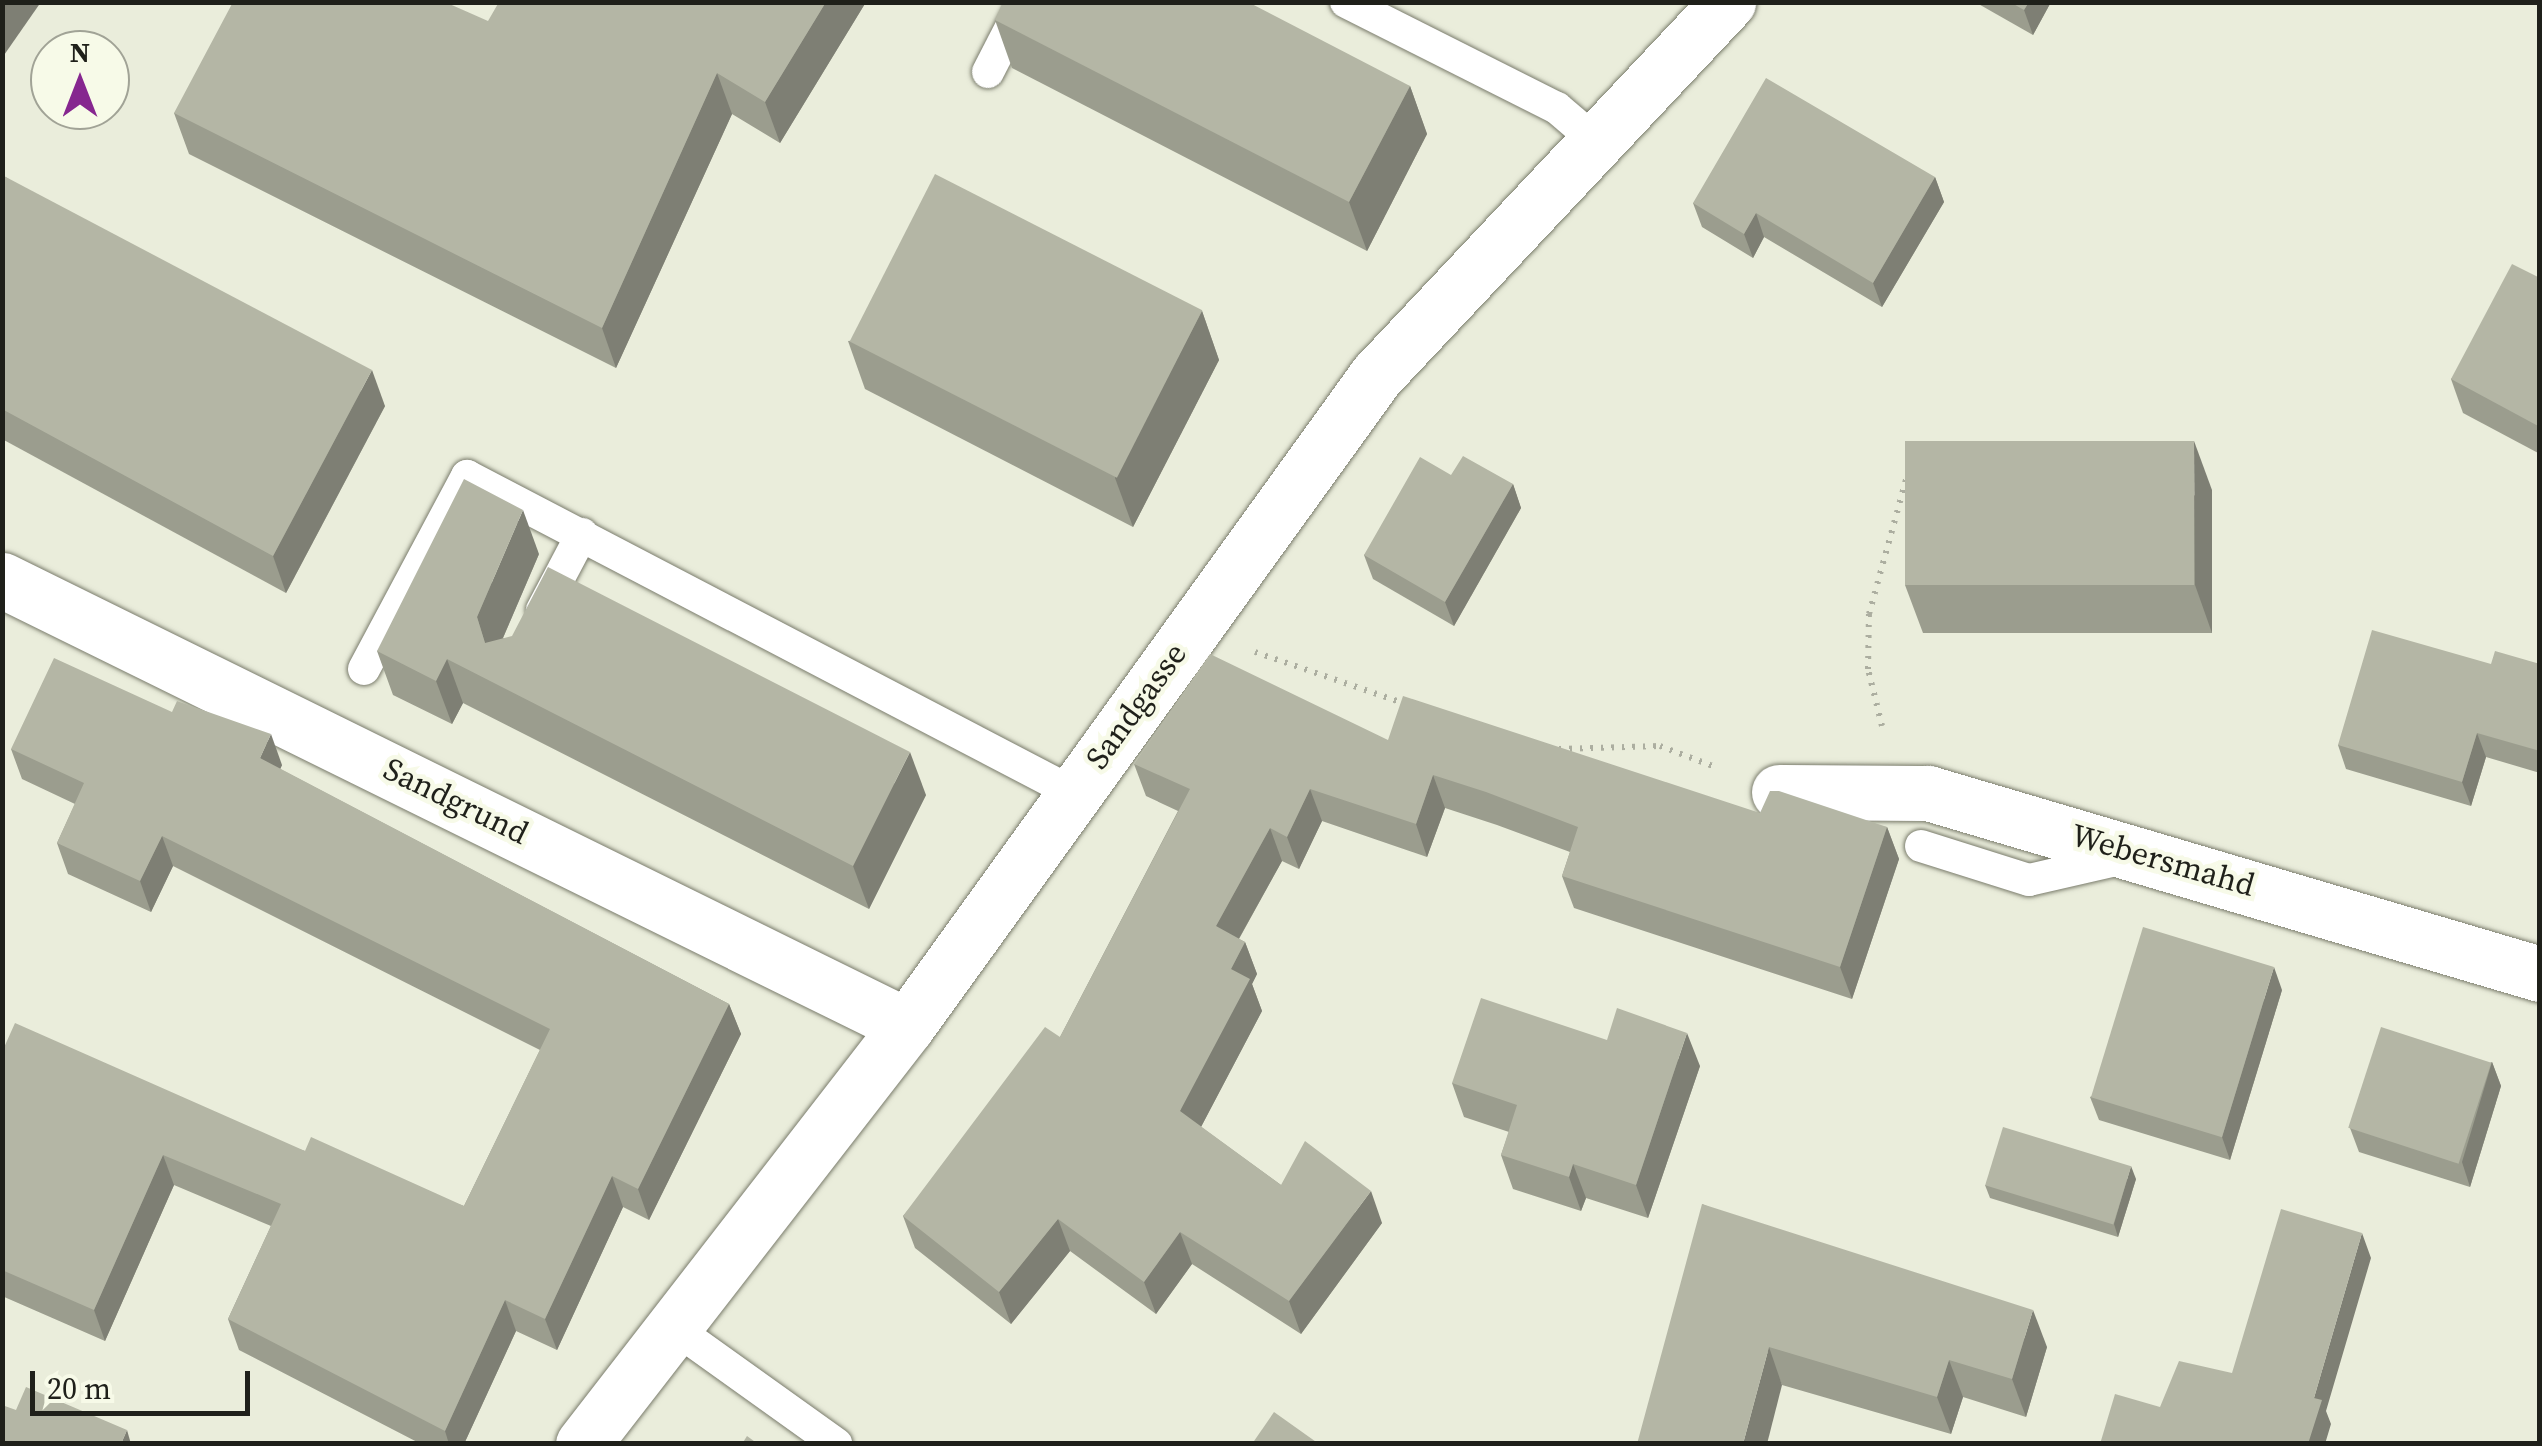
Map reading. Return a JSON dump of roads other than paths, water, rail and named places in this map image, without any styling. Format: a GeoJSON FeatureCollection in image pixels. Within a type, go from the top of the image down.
{"type":"FeatureCollection","features":[{"type":"Feature","properties":{"kind":"street","name":"Sandgasse"},"geometry":{"type":"LineString","coordinates":[[582,1444],[677,1330],[907,1026],[1376,376],[1728,2]]}},
{"type":"Feature","properties":{"kind":"street","name":"Sandgrund"},"geometry":{"type":"LineString","coordinates":[[2,580],[907,1026]]}},
{"type":"Feature","properties":{"kind":"street","name":"Webersmahd"},"geometry":{"type":"LineString","coordinates":[[1780,792],[2142,853],[2540,974]]}},
{"type":"Feature","properties":{"kind":"lane"},"geometry":{"type":"LineString","coordinates":[[988,72],[1024,2]]}},
{"type":"Feature","properties":{"kind":"lane"},"geometry":{"type":"LineString","coordinates":[[1346,2],[1557,108],[1598,143]]}},
{"type":"Feature","properties":{"kind":"lane"},"geometry":{"type":"LineString","coordinates":[[364,669],[467,476],[1074,793]]}},
{"type":"Feature","properties":{"kind":"lane"},"geometry":{"type":"LineString","coordinates":[[528,635],[582,534]]}},
{"type":"Feature","properties":{"kind":"lane"},"geometry":{"type":"LineString","coordinates":[[677,1330],[836,1444]]}}]}
